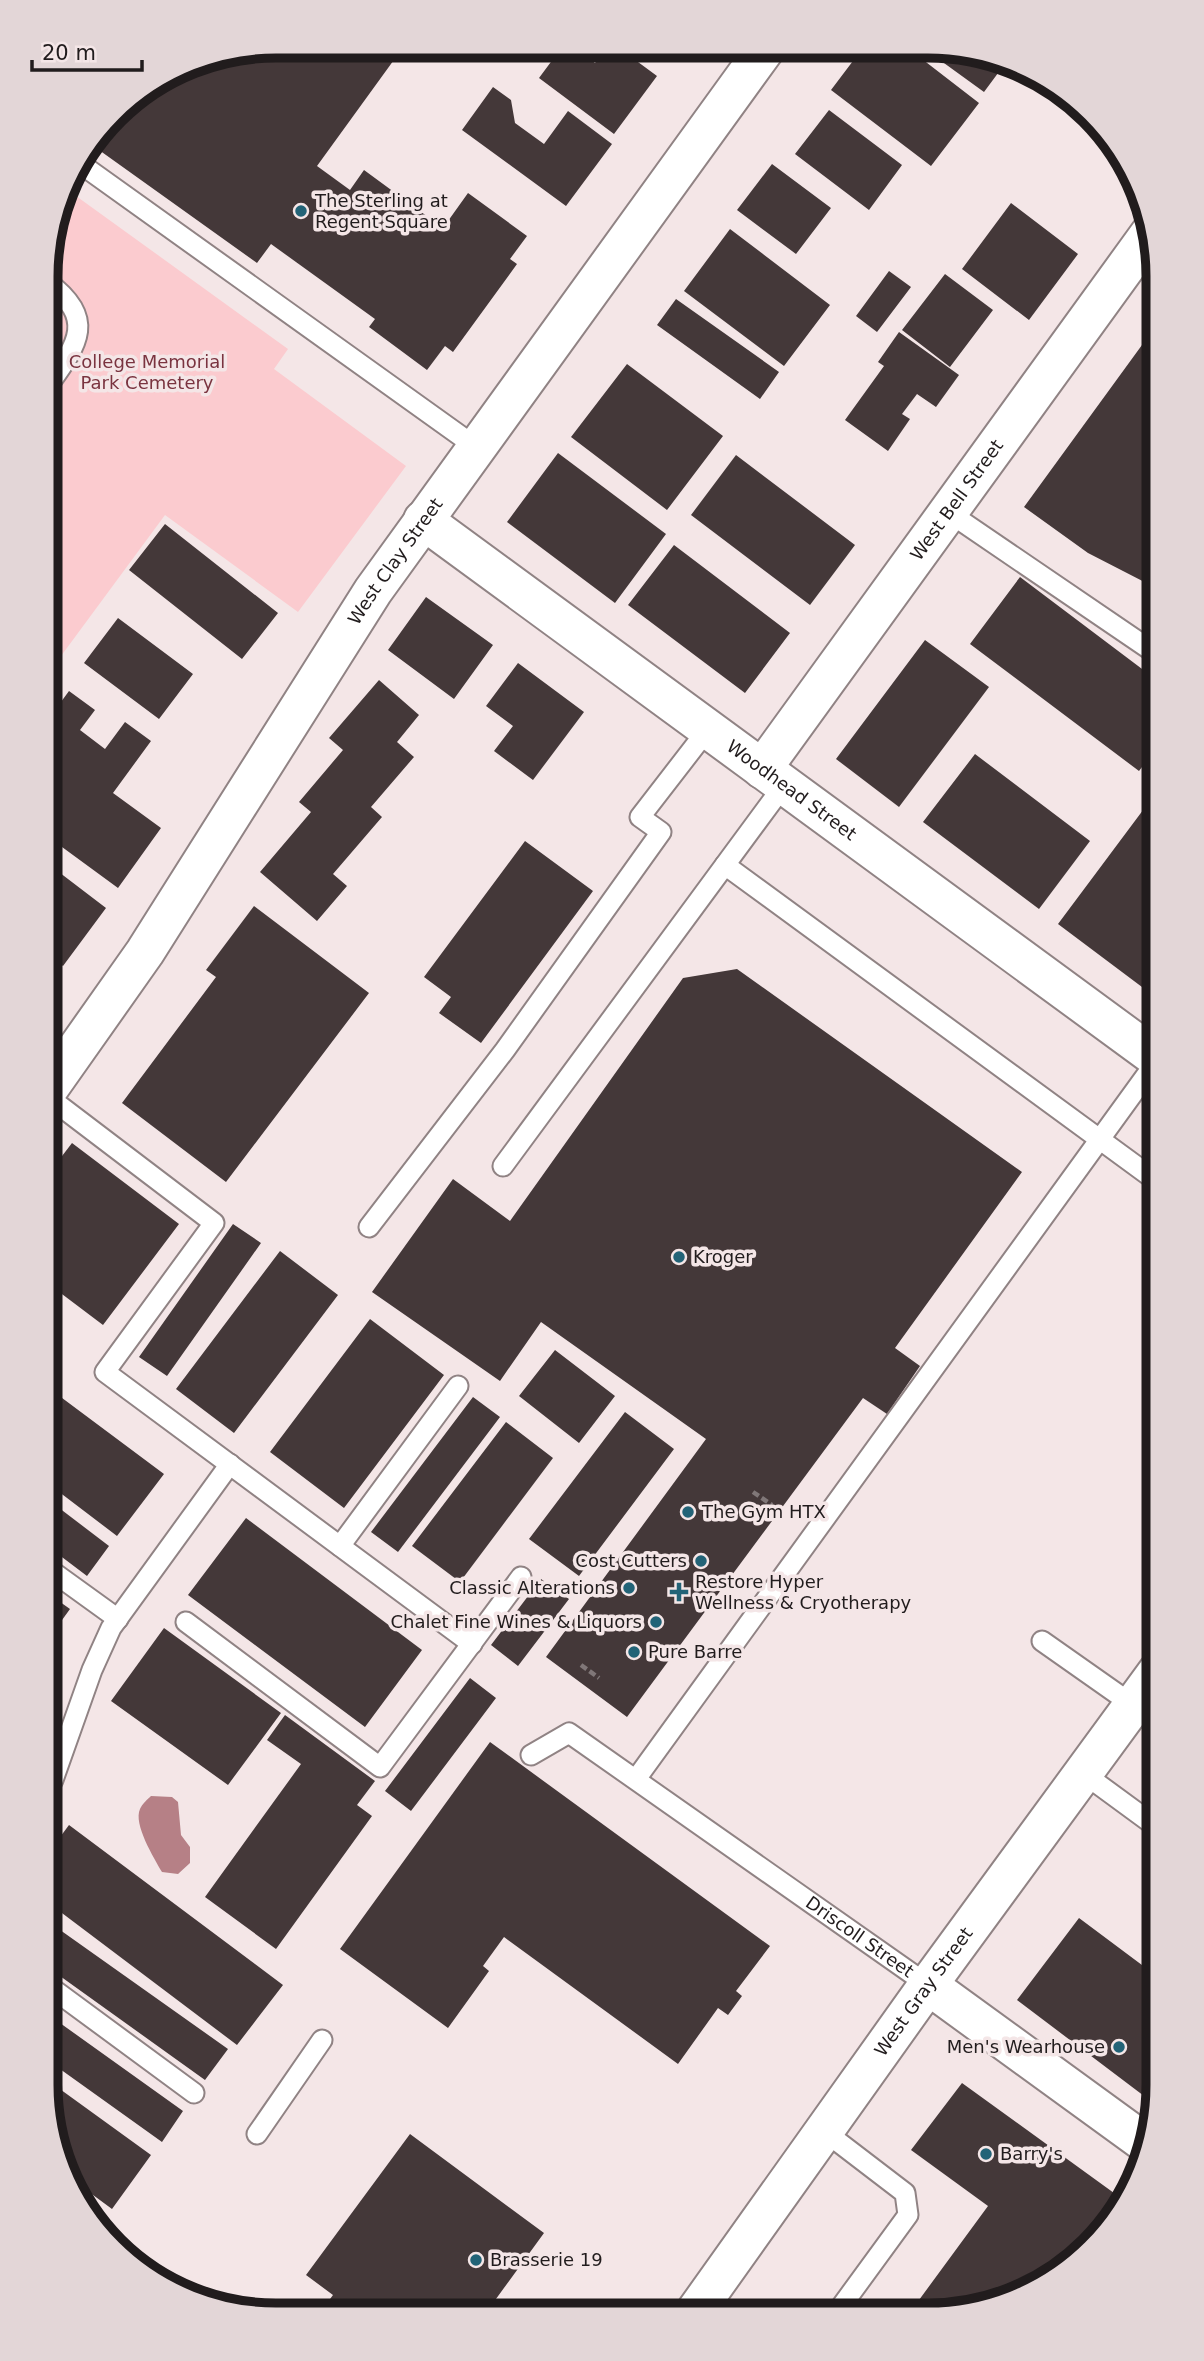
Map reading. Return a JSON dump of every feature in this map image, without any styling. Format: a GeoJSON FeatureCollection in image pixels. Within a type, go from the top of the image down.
{"type":"FeatureCollection","features":[{"type":"Feature","properties":{"kind":"street","name":"West Clay Street"},"geometry":{"type":"LineString","coordinates":[[58,1075],[145,952],[373,591],[758,58]]}},
{"type":"Feature","properties":{"kind":"street","name":"West Bell Street"},"geometry":{"type":"LineString","coordinates":[[773,777],[948,512],[1143,243]]}},
{"type":"Feature","properties":{"kind":"street","name":"Woodhead Street"},"geometry":{"type":"LineString","coordinates":[[423,520],[1146,1050]]}},
{"type":"Feature","properties":{"kind":"street","name":"West Gray Street"},"geometry":{"type":"LineString","coordinates":[[701,2303],[928,1985],[1146,1687]]}},
{"type":"Feature","properties":{"kind":"street","name":"Driscoll Street"},"geometry":{"type":"LineString","coordinates":[[928,1985],[1139,2139]]}},
{"type":"Feature","properties":{"kind":"lane"},"geometry":{"type":"LineString","coordinates":[[86,168],[476,447]]}},
{"type":"Feature","properties":{"kind":"lane"},"geometry":{"type":"LineString","coordinates":[[58,290],[74,308],[79,327],[73,350],[58,371]]}},
{"type":"Feature","properties":{"kind":"lane"},"geometry":{"type":"LineString","coordinates":[[948,512],[1146,647]]}},
{"type":"Feature","properties":{"kind":"lane"},"geometry":{"type":"LineString","coordinates":[[369,1227],[505,1050],[661,832],[640,817],[708,729]]}},
{"type":"Feature","properties":{"kind":"lane"},"geometry":{"type":"LineString","coordinates":[[503,1166],[725,865],[773,777]]}},
{"type":"Feature","properties":{"kind":"lane"},"geometry":{"type":"LineString","coordinates":[[725,865],[1146,1173]]}},
{"type":"Feature","properties":{"kind":"lane"},"geometry":{"type":"LineString","coordinates":[[636,1779],[1146,1076]]}},
{"type":"Feature","properties":{"kind":"lane"},"geometry":{"type":"LineString","coordinates":[[58,1104],[214,1223],[105,1372],[472,1644]]}},
{"type":"Feature","properties":{"kind":"lane"},"geometry":{"type":"LineString","coordinates":[[340,1546],[458,1386]]}},
{"type":"Feature","properties":{"kind":"lane"},"geometry":{"type":"LineString","coordinates":[[58,1766],[92,1670],[111,1628],[230,1464]]}},
{"type":"Feature","properties":{"kind":"lane"},"geometry":{"type":"LineString","coordinates":[[58,1576],[118,1619]]}},
{"type":"Feature","properties":{"kind":"lane"},"geometry":{"type":"LineString","coordinates":[[186,1622],[380,1768],[521,1577]]}},
{"type":"Feature","properties":{"kind":"lane"},"geometry":{"type":"LineString","coordinates":[[1042,1642],[1133,1705]]}},
{"type":"Feature","properties":{"kind":"lane","name":"Driscoll Street"},"geometry":{"type":"LineString","coordinates":[[531,1755],[569,1733],[928,1985]]}},
{"type":"Feature","properties":{"kind":"lane"},"geometry":{"type":"LineString","coordinates":[[1083,1773],[1146,1819]]}},
{"type":"Feature","properties":{"kind":"lane"},"geometry":{"type":"LineString","coordinates":[[58,1993],[194,2093]]}},
{"type":"Feature","properties":{"kind":"lane"},"geometry":{"type":"LineString","coordinates":[[257,2134],[321,2040]]}},
{"type":"Feature","properties":{"kind":"lane"},"geometry":{"type":"LineString","coordinates":[[824,2131],[905,2193],[908,2215],[844,2303]]}},
{"type":"Feature","properties":{"kind":"path"},"geometry":{"type":"LineString","coordinates":[[753,1492],[772,1505]]}},
{"type":"Feature","properties":{"kind":"path"},"geometry":{"type":"LineString","coordinates":[[581,1665],[599,1678]]}},
{"type":"Feature","properties":{"kind":"green space","name":"College Memorial Park Cemetery"},"geometry":{"type":"Polygon","coordinates":[[[73,194],[288,349],[274,369],[406,466],[298,612],[165,515],[58,660],[58,261],[65,219],[73,194]]]}},
{"type":"Feature","properties":{"kind":"shaded area"},"geometry":{"type":"Polygon","coordinates":[[[151,1796],[172,1797],[178,1802],[181,1835],[190,1847],[190,1863],[178,1874],[162,1872],[142,1832],[139,1823],[140,1809],[151,1796]]]}},
{"type":"Feature","properties":{"kind":"building","name":"The Sterling at Regent Square"},"geometry":{"type":"Polygon","coordinates":[[[261,58],[395,58],[317,166],[350,190],[364,170],[443,228],[468,193],[527,236],[510,259],[517,264],[453,352],[445,346],[427,370],[369,327],[375,319],[271,244],[257,263],[98,149],[132,112],[167,87],[192,74],[219,65],[261,58]]]}},
{"type":"Feature","properties":{"kind":"building"},"geometry":{"type":"Polygon","coordinates":[[[554,58],[588,58],[595,63],[599,58],[633,58],[657,76],[614,134],[539,78],[554,58]]]}},
{"type":"Feature","properties":{"kind":"building"},"geometry":{"type":"Polygon","coordinates":[[[855,58],[921,58],[979,103],[931,166],[831,90],[855,58]]]}},
{"type":"Feature","properties":{"kind":"building"},"geometry":{"type":"Polygon","coordinates":[[[938,59],[971,62],[1001,70],[984,92],[938,59]]]}},
{"type":"Feature","properties":{"kind":"building"},"geometry":{"type":"Polygon","coordinates":[[[493,87],[511,100],[515,123],[544,144],[568,111],[612,144],[566,206],[462,130],[493,87]]]}},
{"type":"Feature","properties":{"kind":"building"},"geometry":{"type":"Polygon","coordinates":[[[829,110],[902,165],[869,210],[795,154],[829,110]]]}},
{"type":"Feature","properties":{"kind":"building"},"geometry":{"type":"Polygon","coordinates":[[[772,164],[831,208],[796,254],[737,210],[772,164]]]}},
{"type":"Feature","properties":{"kind":"building"},"geometry":{"type":"Polygon","coordinates":[[[1011,203],[1078,254],[1029,320],[962,269],[1011,203]]]}},
{"type":"Feature","properties":{"kind":"building"},"geometry":{"type":"Polygon","coordinates":[[[730,229],[830,305],[784,366],[684,291],[730,229]]]}},
{"type":"Feature","properties":{"kind":"building"},"geometry":{"type":"Polygon","coordinates":[[[889,271],[911,287],[877,332],[856,316],[889,271]]]}},
{"type":"Feature","properties":{"kind":"building"},"geometry":{"type":"Polygon","coordinates":[[[945,274],[993,310],[950,367],[902,330],[945,274]]]}},
{"type":"Feature","properties":{"kind":"building"},"geometry":{"type":"Polygon","coordinates":[[[676,299],[779,372],[760,399],[657,325],[676,299]]]}},
{"type":"Feature","properties":{"kind":"building"},"geometry":{"type":"Polygon","coordinates":[[[899,332],[959,375],[936,407],[917,394],[902,414],[910,419],[888,451],[845,420],[884,366],[878,362],[899,332]]]}},
{"type":"Feature","properties":{"kind":"building"},"geometry":{"type":"Polygon","coordinates":[[[1146,339],[1146,583],[1088,553],[1024,507],[1146,339]]]}},
{"type":"Feature","properties":{"kind":"building"},"geometry":{"type":"Polygon","coordinates":[[[627,364],[723,436],[667,510],[571,437],[627,364]]]}},
{"type":"Feature","properties":{"kind":"building"},"geometry":{"type":"Polygon","coordinates":[[[558,453],[666,534],[615,603],[507,522],[558,453]]]}},
{"type":"Feature","properties":{"kind":"building"},"geometry":{"type":"Polygon","coordinates":[[[736,455],[855,545],[810,605],[691,515],[736,455]]]}},
{"type":"Feature","properties":{"kind":"building"},"geometry":{"type":"Polygon","coordinates":[[[165,524],[278,613],[242,659],[129,570],[165,524]]]}},
{"type":"Feature","properties":{"kind":"building"},"geometry":{"type":"Polygon","coordinates":[[[674,545],[790,633],[745,693],[628,605],[674,545]]]}},
{"type":"Feature","properties":{"kind":"building"},"geometry":{"type":"Polygon","coordinates":[[[1020,577],[1146,672],[1146,762],[1139,771],[970,644],[1020,577]]]}},
{"type":"Feature","properties":{"kind":"building"},"geometry":{"type":"Polygon","coordinates":[[[426,597],[493,645],[454,699],[388,650],[426,597]]]}},
{"type":"Feature","properties":{"kind":"building"},"geometry":{"type":"Polygon","coordinates":[[[118,618],[193,674],[159,719],[84,663],[118,618]]]}},
{"type":"Feature","properties":{"kind":"building"},"geometry":{"type":"Polygon","coordinates":[[[925,640],[989,687],[899,807],[836,759],[925,640]]]}},
{"type":"Feature","properties":{"kind":"building"},"geometry":{"type":"Polygon","coordinates":[[[518,663],[584,712],[533,780],[494,751],[513,726],[486,706],[518,663]]]}},
{"type":"Feature","properties":{"kind":"building"},"geometry":{"type":"Polygon","coordinates":[[[379,680],[419,715],[397,742],[414,757],[371,807],[382,817],[333,874],[347,886],[317,921],[260,872],[311,812],[299,802],[343,750],[329,738],[379,680]]]}},
{"type":"Feature","properties":{"kind":"building"},"geometry":{"type":"Polygon","coordinates":[[[69,691],[95,710],[80,730],[105,749],[125,722],[151,741],[113,793],[161,828],[118,888],[58,844],[58,706],[69,691]]]}},
{"type":"Feature","properties":{"kind":"building"},"geometry":{"type":"Polygon","coordinates":[[[975,754],[1090,841],[1039,909],[923,822],[975,754]]]}},
{"type":"Feature","properties":{"kind":"building"},"geometry":{"type":"Polygon","coordinates":[[[1146,806],[1146,990],[1058,924],[1146,806]]]}},
{"type":"Feature","properties":{"kind":"building"},"geometry":{"type":"Polygon","coordinates":[[[525,841],[593,891],[481,1043],[439,1013],[451,997],[424,977],[525,841]]]}},
{"type":"Feature","properties":{"kind":"building"},"geometry":{"type":"Polygon","coordinates":[[[58,871],[106,908],[63,966],[58,962],[58,871]]]}},
{"type":"Feature","properties":{"kind":"building"},"geometry":{"type":"Polygon","coordinates":[[[254,906],[369,993],[226,1182],[122,1103],[216,977],[206,970],[254,906]]]}},
{"type":"Feature","properties":{"kind":"building","name":"Kroger"},"geometry":{"type":"Polygon","coordinates":[[[737,969],[1022,1172],[895,1348],[920,1366],[887,1414],[863,1398],[627,1717],[546,1657],[706,1439],[541,1322],[500,1381],[372,1292],[453,1179],[510,1221],[683,978],[737,969]]]}},
{"type":"Feature","properties":{"kind":"building"},"geometry":{"type":"Polygon","coordinates":[[[72,1143],[179,1224],[103,1325],[58,1291],[58,1161],[72,1143]]]}},
{"type":"Feature","properties":{"kind":"building"},"geometry":{"type":"Polygon","coordinates":[[[233,1224],[261,1243],[167,1376],[139,1357],[233,1224]]]}},
{"type":"Feature","properties":{"kind":"building"},"geometry":{"type":"Polygon","coordinates":[[[280,1251],[338,1295],[234,1433],[176,1389],[280,1251]]]}},
{"type":"Feature","properties":{"kind":"building"},"geometry":{"type":"Polygon","coordinates":[[[370,1319],[444,1375],[344,1508],[270,1452],[370,1319]]]}},
{"type":"Feature","properties":{"kind":"building"},"geometry":{"type":"Polygon","coordinates":[[[555,1350],[615,1396],[579,1443],[519,1396],[555,1350]]]}},
{"type":"Feature","properties":{"kind":"building"},"geometry":{"type":"Polygon","coordinates":[[[58,1395],[164,1474],[117,1536],[58,1491],[58,1395]]]}},
{"type":"Feature","properties":{"kind":"building"},"geometry":{"type":"Polygon","coordinates":[[[473,1397],[500,1417],[398,1552],[371,1532],[473,1397]]]}},
{"type":"Feature","properties":{"kind":"building"},"geometry":{"type":"Polygon","coordinates":[[[625,1412],[674,1449],[579,1576],[529,1539],[625,1412]]]}},
{"type":"Feature","properties":{"kind":"building"},"geometry":{"type":"Polygon","coordinates":[[[506,1422],[553,1458],[460,1582],[412,1546],[506,1422]]]}},
{"type":"Feature","properties":{"kind":"building"},"geometry":{"type":"Polygon","coordinates":[[[58,1507],[109,1546],[87,1576],[58,1554],[58,1507]]]}},
{"type":"Feature","properties":{"kind":"building"},"geometry":{"type":"Polygon","coordinates":[[[246,1518],[422,1650],[365,1727],[188,1595],[246,1518]]]}},
{"type":"Feature","properties":{"kind":"building"},"geometry":{"type":"Polygon","coordinates":[[[541,1579],[569,1599],[518,1666],[491,1645],[541,1579]]]}},
{"type":"Feature","properties":{"kind":"building"},"geometry":{"type":"Polygon","coordinates":[[[58,1600],[70,1609],[58,1626],[58,1600]]]}},
{"type":"Feature","properties":{"kind":"building"},"geometry":{"type":"Polygon","coordinates":[[[164,1628],[281,1713],[228,1785],[111,1701],[164,1628]]]}},
{"type":"Feature","properties":{"kind":"building"},"geometry":{"type":"Polygon","coordinates":[[[470,1678],[496,1698],[411,1811],[385,1791],[470,1678]]]}},
{"type":"Feature","properties":{"kind":"building"},"geometry":{"type":"Polygon","coordinates":[[[285,1715],[375,1781],[357,1805],[372,1816],[276,1949],[205,1897],[301,1764],[267,1740],[285,1715]]]}},
{"type":"Feature","properties":{"kind":"building"},"geometry":{"type":"Polygon","coordinates":[[[490,1742],[770,1946],[736,1991],[742,1996],[728,2015],[718,2008],[678,2064],[504,1937],[483,1966],[489,1971],[448,2028],[340,1949],[490,1742]]]}},
{"type":"Feature","properties":{"kind":"building"},"geometry":{"type":"Polygon","coordinates":[[[69,1825],[283,1985],[237,2045],[58,1910],[58,1840],[69,1825]]]}},
{"type":"Feature","properties":{"kind":"building","name":"Men's Wearhouse"},"geometry":{"type":"Polygon","coordinates":[[[1079,1918],[1146,1968],[1146,2097],[1017,2000],[1079,1918]]]}},
{"type":"Feature","properties":{"kind":"building"},"geometry":{"type":"Polygon","coordinates":[[[58,1929],[228,2049],[205,2080],[58,1975],[58,1929]]]}},
{"type":"Feature","properties":{"kind":"building"},"geometry":{"type":"Polygon","coordinates":[[[58,2022],[183,2111],[162,2142],[58,2068],[58,2022]]]}},
{"type":"Feature","properties":{"kind":"building"},"geometry":{"type":"Polygon","coordinates":[[[962,2083],[1116,2195],[1082,2239],[1049,2267],[1025,2281],[999,2292],[971,2299],[917,2303],[988,2206],[911,2150],[962,2083]]]}},
{"type":"Feature","properties":{"kind":"building"},"geometry":{"type":"Polygon","coordinates":[[[58,2088],[151,2155],[112,2209],[83,2188],[80,2182],[69,2156],[62,2128],[58,2088]]]}},
{"type":"Feature","properties":{"kind":"building"},"geometry":{"type":"Polygon","coordinates":[[[410,2134],[544,2233],[493,2303],[327,2303],[333,2295],[306,2275],[410,2134]]]}},
{"type":"Feature","properties":{"kind":"place","name":"The Sterling at Regent Square"},"geometry":{"type":"Point","coordinates":[301,211]}},
{"type":"Feature","properties":{"kind":"place","name":"Kroger"},"geometry":{"type":"Point","coordinates":[679,1257]}},
{"type":"Feature","properties":{"kind":"place","name":"The Gym HTX"},"geometry":{"type":"Point","coordinates":[688,1512]}},
{"type":"Feature","properties":{"kind":"place","name":"Cost Cutters"},"geometry":{"type":"Point","coordinates":[701,1561]}},
{"type":"Feature","properties":{"kind":"place","name":"Classic Alterations"},"geometry":{"type":"Point","coordinates":[629,1588]}},
{"type":"Feature","properties":{"kind":"place","name":"Restore Hyper Wellness & Cryotherapy"},"geometry":{"type":"Point","coordinates":[679,1592]}},
{"type":"Feature","properties":{"kind":"place","name":"Chalet Fine Wines & Liquors"},"geometry":{"type":"Point","coordinates":[656,1622]}},
{"type":"Feature","properties":{"kind":"place","name":"Pure Barre"},"geometry":{"type":"Point","coordinates":[634,1652]}},
{"type":"Feature","properties":{"kind":"place","name":"Men's Wearhouse"},"geometry":{"type":"Point","coordinates":[1119,2047]}},
{"type":"Feature","properties":{"kind":"place","name":"Barry's"},"geometry":{"type":"Point","coordinates":[986,2154]}},
{"type":"Feature","properties":{"kind":"place","name":"Brasserie 19"},"geometry":{"type":"Point","coordinates":[476,2260]}}]}
